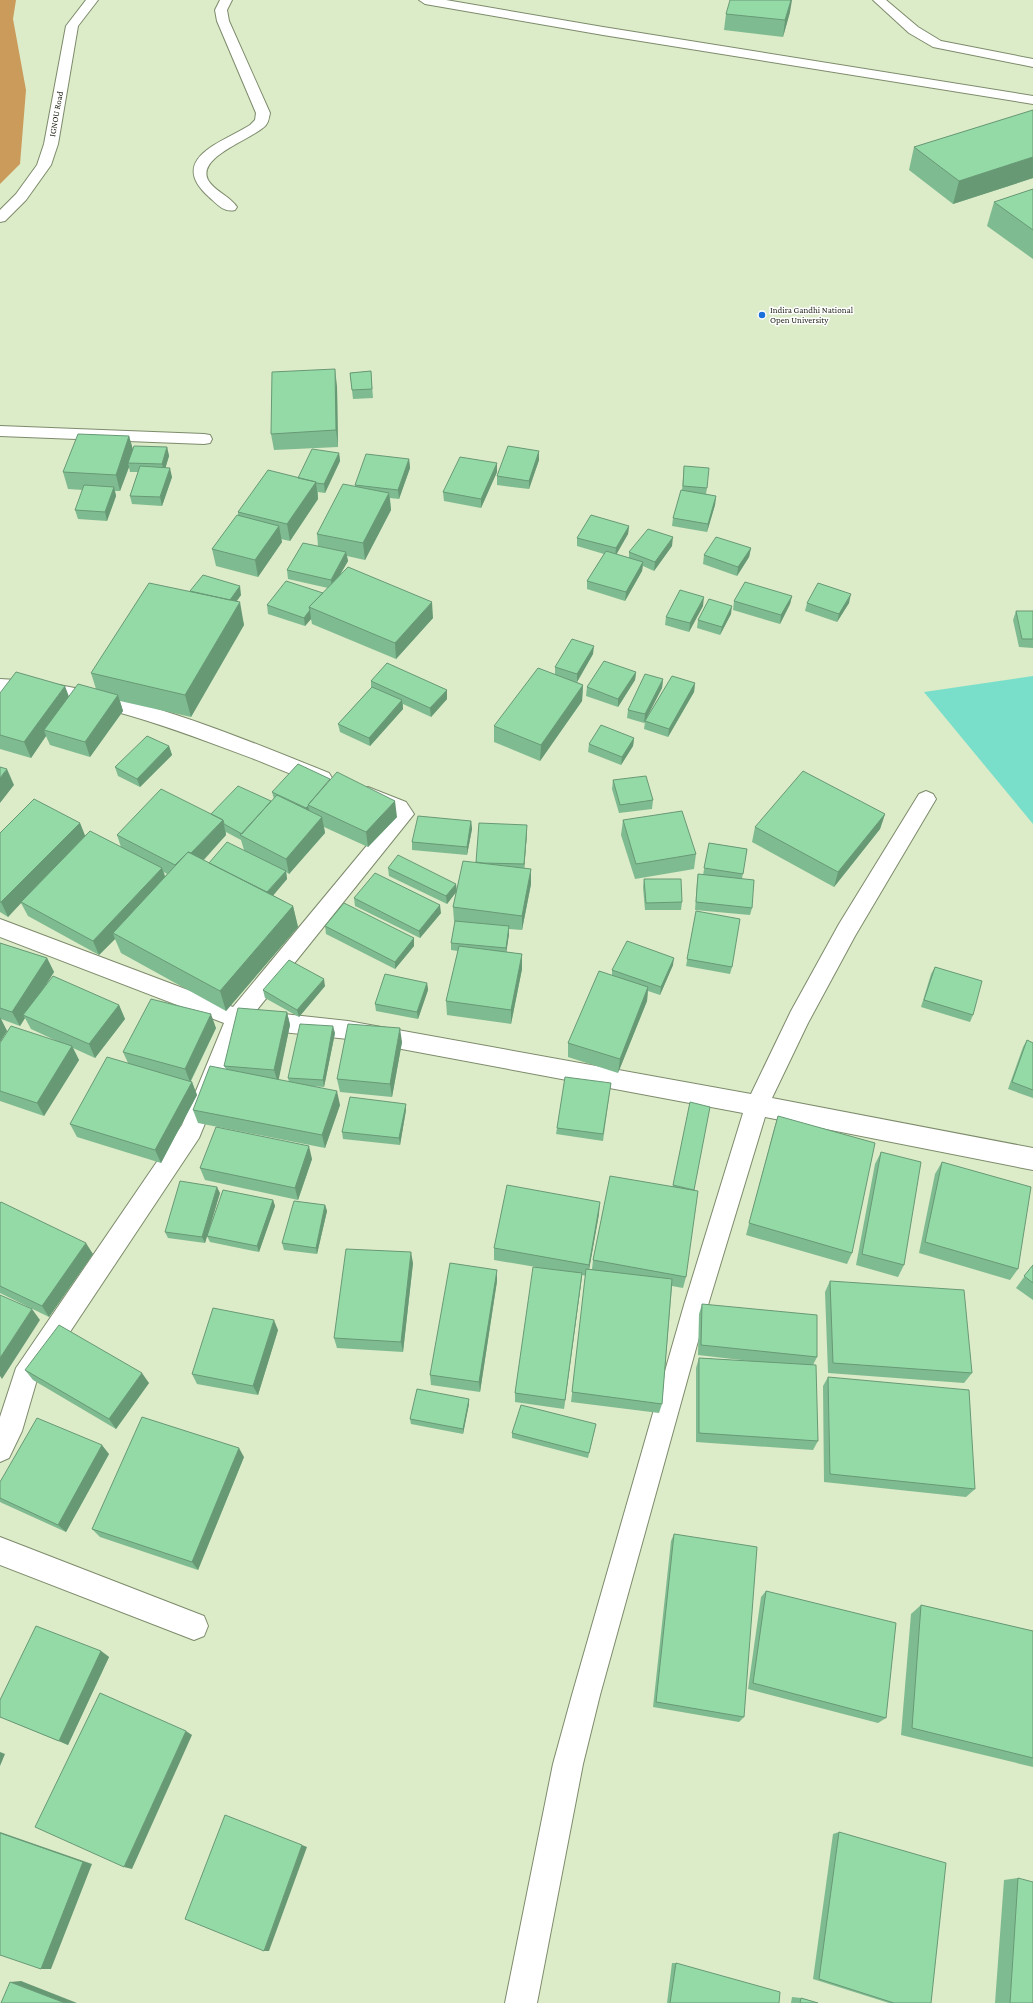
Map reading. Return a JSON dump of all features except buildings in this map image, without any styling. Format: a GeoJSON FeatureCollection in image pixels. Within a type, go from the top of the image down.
{"type":"FeatureCollection","features":[{"type":"Feature","properties":{"kind":"street","name":"IGNOU Road"},"geometry":{"type":"LineString","coordinates":[[0,218],[21,197],[44,164],[51,144],[72,26],[92,0]]}},
{"type":"Feature","properties":{"kind":"street"},"geometry":{"type":"LineString","coordinates":[[226,0],[222,5],[220,12],[263,114],[262,121],[253,129],[222,146],[204,159],[199,170],[201,179],[230,207]]}},
{"type":"Feature","properties":{"kind":"street"},"geometry":{"type":"LineString","coordinates":[[425,0],[611,32],[1033,100]]}},
{"type":"Feature","properties":{"kind":"street"},"geometry":{"type":"LineString","coordinates":[[879,0],[912,29],[937,44],[1033,63]]}},
{"type":"Feature","properties":{"kind":"street"},"geometry":{"type":"LineString","coordinates":[[0,431],[204,439]]}},
{"type":"Feature","properties":{"kind":"street"},"geometry":{"type":"LineString","coordinates":[[0,686],[25,686],[108,702],[231,742],[398,807],[404,814],[237,1018],[191,1131],[25,1377],[9,1431],[0,1449]]}},
{"type":"Feature","properties":{"kind":"street"},"geometry":{"type":"LineString","coordinates":[[522,2003],[568,1764],[586,1695],[694,1313],[757,1105],[799,1018],[846,930],[926,799]]}},
{"type":"Feature","properties":{"kind":"street"},"geometry":{"type":"LineString","coordinates":[[0,928],[237,1018],[348,1030],[757,1105],[1033,1159]]}},
{"type":"Feature","properties":{"kind":"street"},"geometry":{"type":"LineString","coordinates":[[0,1551],[194,1626]]}},
{"type":"Feature","properties":{"kind":"shaded area"},"geometry":{"type":"Polygon","coordinates":[[[0,0],[16,0],[13,19],[26,90],[20,164],[0,184],[0,0]]]}},
{"type":"Feature","properties":{"kind":"water"},"geometry":{"type":"Polygon","coordinates":[[[1033,676],[1033,824],[924,692],[1033,676]]]}},
{"type":"Feature","properties":{"kind":"place","name":"Indira Gandhi National Open University"},"geometry":{"type":"Point","coordinates":[762,315]}}]}
